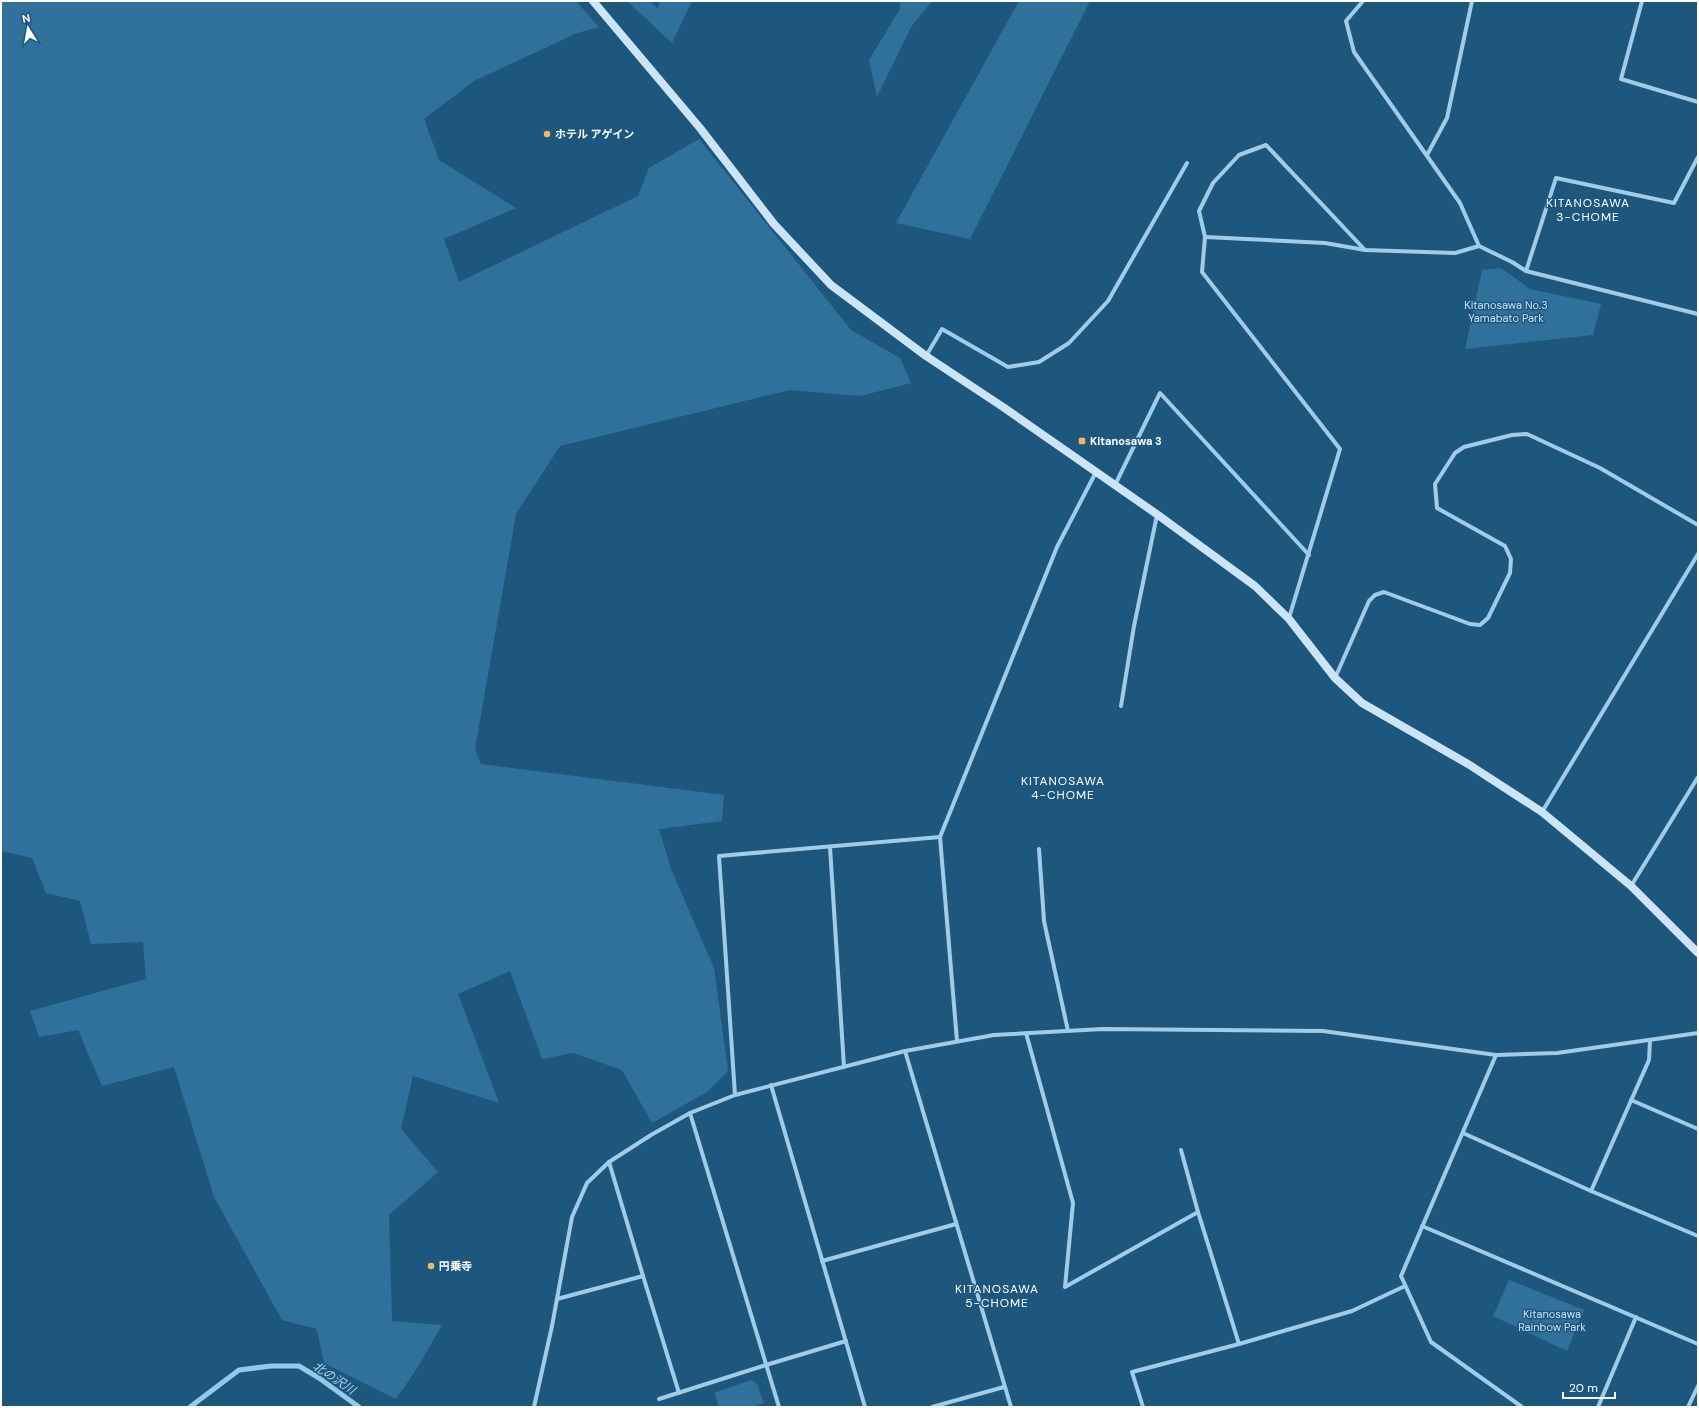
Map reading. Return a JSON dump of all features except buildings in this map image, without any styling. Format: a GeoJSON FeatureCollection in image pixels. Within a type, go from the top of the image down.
{"type":"FeatureCollection","features":[{"type":"Feature","properties":{"kind":"street"},"geometry":{"type":"LineString","coordinates":[[593,1],[700,128],[774,224],[831,285],[926,356],[1003,407],[1158,515],[1255,586],[1289,619],[1335,678],[1362,703],[1468,764],[1542,812],[1632,886],[1698,952]]}},
{"type":"Feature","properties":{"kind":"street"},"geometry":{"type":"LineString","coordinates":[[1363,1],[1346,21],[1354,52],[1460,203],[1479,246],[1512,262],[1526,271],[1698,314]]}},
{"type":"Feature","properties":{"kind":"street"},"geometry":{"type":"LineString","coordinates":[[1427,155],[1447,118],[1472,1]]}},
{"type":"Feature","properties":{"kind":"street"},"geometry":{"type":"LineString","coordinates":[[1642,1],[1621,79],[1698,102]]}},
{"type":"Feature","properties":{"kind":"street"},"geometry":{"type":"LineString","coordinates":[[1289,619],[1340,449],[1202,272],[1205,237],[1200,212],[1213,183],[1239,155],[1266,145],[1365,250]]}},
{"type":"Feature","properties":{"kind":"street"},"geometry":{"type":"LineString","coordinates":[[1526,271],[1556,178],[1674,203],[1698,157]]}},
{"type":"Feature","properties":{"kind":"street"},"geometry":{"type":"LineString","coordinates":[[926,356],[942,329],[1008,367],[1038,362],[1069,343],[1108,301],[1187,162]]}},
{"type":"Feature","properties":{"kind":"street"},"geometry":{"type":"LineString","coordinates":[[1205,237],[1325,243],[1365,250],[1455,253],[1479,246]]}},
{"type":"Feature","properties":{"kind":"street"},"geometry":{"type":"LineString","coordinates":[[1115,485],[1160,393],[1309,555]]}},
{"type":"Feature","properties":{"kind":"street"},"geometry":{"type":"LineString","coordinates":[[1335,678],[1369,601],[1375,595],[1384,592],[1470,624],[1480,625],[1488,618],[1510,573],[1511,559],[1505,546],[1437,508],[1435,499],[1435,484],[1455,453],[1464,447],[1512,435],[1527,434],[1600,468],[1698,525]]}},
{"type":"Feature","properties":{"kind":"street"},"geometry":{"type":"LineString","coordinates":[[957,1041],[940,837],[1057,547],[1096,472]]}},
{"type":"Feature","properties":{"kind":"street"},"geometry":{"type":"LineString","coordinates":[[1122,706],[1134,626],[1158,515]]}},
{"type":"Feature","properties":{"kind":"street"},"geometry":{"type":"LineString","coordinates":[[1542,812],[1698,554]]}},
{"type":"Feature","properties":{"kind":"street"},"geometry":{"type":"LineString","coordinates":[[1632,886],[1698,777]]}},
{"type":"Feature","properties":{"kind":"street"},"geometry":{"type":"LineString","coordinates":[[735,1095],[719,856],[940,837]]}},
{"type":"Feature","properties":{"kind":"street"},"geometry":{"type":"LineString","coordinates":[[830,847],[844,1067]]}},
{"type":"Feature","properties":{"kind":"street"},"geometry":{"type":"LineString","coordinates":[[1039,849],[1044,921],[1068,1031]]}},
{"type":"Feature","properties":{"kind":"street"},"geometry":{"type":"LineString","coordinates":[[534,1407],[557,1299],[572,1217],[587,1183],[609,1162],[651,1135],[713,1102],[772,1085],[905,1051],[994,1035],[1111,1030],[1323,1031],[1496,1055],[1557,1053],[1698,1033]]}},
{"type":"Feature","properties":{"kind":"street"},"geometry":{"type":"LineString","coordinates":[[1026,1033],[1073,1203],[1065,1287],[1198,1212]]}},
{"type":"Feature","properties":{"kind":"street"},"geometry":{"type":"LineString","coordinates":[[1591,1191],[1649,1060],[1650,1040]]}},
{"type":"Feature","properties":{"kind":"street"},"geometry":{"type":"LineString","coordinates":[[905,1051],[1010,1407]]}},
{"type":"Feature","properties":{"kind":"street"},"geometry":{"type":"LineString","coordinates":[[1496,1055],[1401,1276],[1431,1342],[1522,1407]]}},
{"type":"Feature","properties":{"kind":"street"},"geometry":{"type":"LineString","coordinates":[[772,1085],[865,1407]]}},
{"type":"Feature","properties":{"kind":"street"},"geometry":{"type":"LineString","coordinates":[[1631,1100],[1698,1129]]}},
{"type":"Feature","properties":{"kind":"street"},"geometry":{"type":"LineString","coordinates":[[690,1113],[779,1407]]}},
{"type":"Feature","properties":{"kind":"street"},"geometry":{"type":"LineString","coordinates":[[1463,1133],[1591,1191],[1698,1236]]}},
{"type":"Feature","properties":{"kind":"street"},"geometry":{"type":"LineString","coordinates":[[1181,1150],[1198,1212],[1239,1344]]}},
{"type":"Feature","properties":{"kind":"street"},"geometry":{"type":"LineString","coordinates":[[609,1162],[642,1276],[679,1393]]}},
{"type":"Feature","properties":{"kind":"street"},"geometry":{"type":"LineString","coordinates":[[822,1261],[956,1224]]}},
{"type":"Feature","properties":{"kind":"street"},"geometry":{"type":"LineString","coordinates":[[1422,1226],[1698,1344]]}},
{"type":"Feature","properties":{"kind":"street"},"geometry":{"type":"LineString","coordinates":[[557,1299],[642,1276]]}},
{"type":"Feature","properties":{"kind":"street"},"geometry":{"type":"LineString","coordinates":[[1143,1407],[1132,1372],[1239,1344],[1352,1311],[1406,1286]]}},
{"type":"Feature","properties":{"kind":"street"},"geometry":{"type":"LineString","coordinates":[[1598,1407],[1636,1317]]}},
{"type":"Feature","properties":{"kind":"street"},"geometry":{"type":"LineString","coordinates":[[659,1399],[846,1341]]}},
{"type":"Feature","properties":{"kind":"street"},"geometry":{"type":"LineString","coordinates":[[1688,1407],[1698,1386]]}},
{"type":"Feature","properties":{"kind":"street"},"geometry":{"type":"LineString","coordinates":[[932,1407],[1004,1387]]}},
{"type":"Feature","properties":{"kind":"green space"},"geometry":{"type":"Polygon","coordinates":[[[1,1],[576,1],[599,27],[577,33],[474,81],[424,119],[439,160],[516,208],[444,239],[459,282],[638,196],[649,168],[699,139],[851,330],[900,358],[911,383],[860,396],[790,390],[560,446],[516,514],[475,749],[481,764],[724,795],[722,821],[659,829],[671,869],[714,968],[728,1071],[707,1092],[652,1123],[622,1070],[573,1053],[542,1059],[510,971],[458,994],[499,1103],[413,1076],[401,1129],[438,1172],[389,1215],[392,1321],[442,1325],[416,1370],[396,1399],[324,1363],[317,1329],[282,1320],[214,1197],[174,1067],[102,1086],[78,1030],[39,1037],[30,1011],[146,979],[143,942],[91,944],[80,901],[46,893],[32,858],[1,851],[1,1]]]}},
{"type":"Feature","properties":{"kind":"green space"},"geometry":{"type":"Polygon","coordinates":[[[627,1],[650,1],[658,9],[660,1],[692,1],[672,43],[627,1]]]}},
{"type":"Feature","properties":{"kind":"green space"},"geometry":{"type":"Polygon","coordinates":[[[900,1],[932,1],[911,27],[877,97],[869,60],[900,9],[900,1]]]}},
{"type":"Feature","properties":{"kind":"green space"},"geometry":{"type":"Polygon","coordinates":[[[1019,1],[1090,1],[970,239],[896,223],[1019,1]]]}},
{"type":"Feature","properties":{"kind":"green space","name":"Kitanosawa No.3 Yamabato Park"},"geometry":{"type":"Polygon","coordinates":[[[1501,268],[1530,289],[1601,304],[1593,335],[1465,349],[1482,270],[1501,268]]]}},
{"type":"Feature","properties":{"kind":"green space","name":"Kitanosawa Rainbow Park"},"geometry":{"type":"Polygon","coordinates":[[[1509,1280],[1584,1310],[1567,1351],[1493,1316],[1509,1280]]]}},
{"type":"Feature","properties":{"kind":"green space"},"geometry":{"type":"Polygon","coordinates":[[[751,1380],[757,1384],[764,1403],[751,1407],[719,1407],[714,1393],[751,1380]]]}},
{"type":"Feature","properties":{"kind":"waterway","name":"北の沢川"},"geometry":{"type":"LineString","coordinates":[[190,1407],[239,1370],[271,1366],[299,1366],[319,1378],[359,1407]]}},
{"type":"Feature","properties":{"kind":"place","name":"ホテル アゲイン"},"geometry":{"type":"Point","coordinates":[547,134]}},
{"type":"Feature","properties":{"kind":"place","name":"Kitanosawa 3"},"geometry":{"type":"Point","coordinates":[1082,441]}},
{"type":"Feature","properties":{"kind":"place","name":"円乗寺"},"geometry":{"type":"Point","coordinates":[431,1266]}},
{"type":"Feature","properties":{"kind":"district","name":"KITANOSAWA 3-CHOME"},"geometry":{"type":"Point","coordinates":[1588,210]}},
{"type":"Feature","properties":{"kind":"district","name":"KITANOSAWA 4-CHOME"},"geometry":{"type":"Point","coordinates":[1063,788]}},
{"type":"Feature","properties":{"kind":"district","name":"KITANOSAWA 5-CHOME"},"geometry":{"type":"Point","coordinates":[997,1296]}}]}
